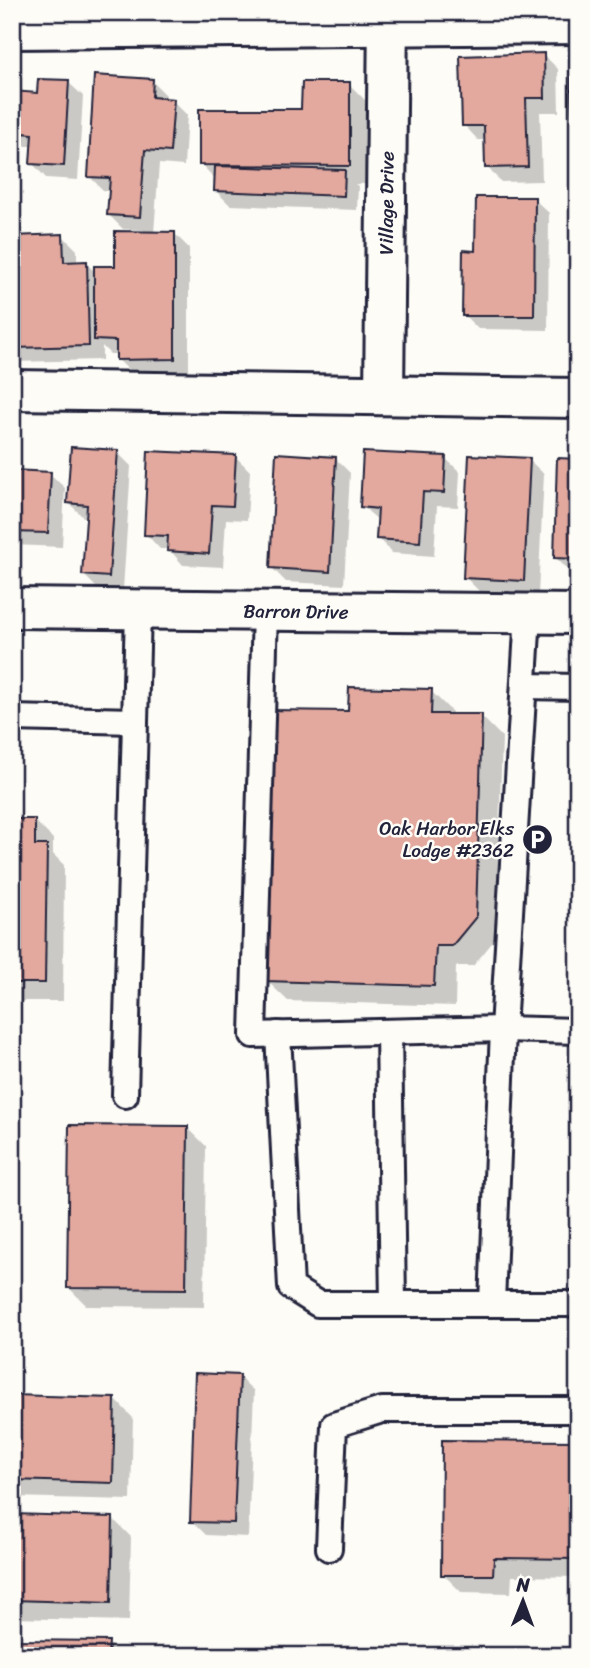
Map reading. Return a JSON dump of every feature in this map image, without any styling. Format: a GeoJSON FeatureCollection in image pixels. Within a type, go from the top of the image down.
{"type":"FeatureCollection","features":[{"type":"Feature","properties":{"kind":"street"},"geometry":{"type":"LineString","coordinates":[[12,29],[388,20],[578,24]]}},
{"type":"Feature","properties":{"kind":"street","name":"Village Drive"},"geometry":{"type":"LineString","coordinates":[[384,394],[388,20]]}},
{"type":"Feature","properties":{"kind":"street"},"geometry":{"type":"LineString","coordinates":[[12,390],[578,398]]}},
{"type":"Feature","properties":{"kind":"street","name":"Barron Drive"},"geometry":{"type":"LineString","coordinates":[[12,608],[578,614]]}},
{"type":"Feature","properties":{"kind":"lane"},"geometry":{"type":"LineString","coordinates":[[125,1096],[138,610]]}},
{"type":"Feature","properties":{"kind":"lane"},"geometry":{"type":"LineString","coordinates":[[265,611],[253,1035],[503,1029],[578,1031]]}},
{"type":"Feature","properties":{"kind":"lane"},"geometry":{"type":"LineString","coordinates":[[492,1303],[503,1029],[528,614]]}},
{"type":"Feature","properties":{"kind":"lane"},"geometry":{"type":"LineString","coordinates":[[525,687],[578,687]]}},
{"type":"Feature","properties":{"kind":"lane"},"geometry":{"type":"LineString","coordinates":[[12,718],[135,720]]}},
{"type":"Feature","properties":{"kind":"lane"},"geometry":{"type":"LineString","coordinates":[[389,1032],[393,1304]]}},
{"type":"Feature","properties":{"kind":"lane"},"geometry":{"type":"LineString","coordinates":[[278,1034],[291,1287],[318,1304],[578,1304]]}},
{"type":"Feature","properties":{"kind":"lane"},"geometry":{"type":"LineString","coordinates":[[328,1548],[334,1425],[382,1410],[578,1410]]}},
{"type":"Feature","properties":{"kind":"building"},"geometry":{"type":"Polygon","coordinates":[[[544,53],[545,98],[526,98],[528,167],[485,168],[484,126],[462,126],[460,56],[544,53]]]}},
{"type":"Feature","properties":{"kind":"building"},"geometry":{"type":"Polygon","coordinates":[[[570,56],[578,56],[578,126],[572,126],[570,56]]]}},
{"type":"Feature","properties":{"kind":"building"},"geometry":{"type":"Polygon","coordinates":[[[94,75],[153,79],[152,97],[174,99],[170,152],[145,150],[140,217],[107,215],[110,178],[88,177],[94,75]]]}},
{"type":"Feature","properties":{"kind":"building"},"geometry":{"type":"Polygon","coordinates":[[[38,79],[69,80],[64,166],[30,164],[32,134],[12,132],[13,91],[37,93],[38,79]]]}},
{"type":"Feature","properties":{"kind":"building"},"geometry":{"type":"Polygon","coordinates":[[[302,82],[350,82],[350,166],[199,165],[199,109],[301,109],[302,82]]]}},
{"type":"Feature","properties":{"kind":"building"},"geometry":{"type":"Polygon","coordinates":[[[215,166],[345,170],[344,196],[214,191],[215,166]]]}},
{"type":"Feature","properties":{"kind":"building"},"geometry":{"type":"Polygon","coordinates":[[[476,197],[535,197],[534,316],[462,316],[463,250],[475,251],[476,197]]]}},
{"type":"Feature","properties":{"kind":"building"},"geometry":{"type":"Polygon","coordinates":[[[115,231],[175,232],[175,359],[116,360],[116,341],[94,340],[94,266],[115,266],[115,231]]]}},
{"type":"Feature","properties":{"kind":"building"},"geometry":{"type":"Polygon","coordinates":[[[63,234],[64,262],[87,261],[89,346],[12,348],[12,236],[63,234]]]}},
{"type":"Feature","properties":{"kind":"building"},"geometry":{"type":"Polygon","coordinates":[[[71,447],[118,450],[109,577],[82,575],[87,505],[67,503],[71,447]]]}},
{"type":"Feature","properties":{"kind":"building"},"geometry":{"type":"Polygon","coordinates":[[[148,451],[236,455],[233,506],[212,505],[209,554],[167,551],[168,536],[144,535],[148,451]]]}},
{"type":"Feature","properties":{"kind":"building"},"geometry":{"type":"Polygon","coordinates":[[[363,452],[446,456],[444,493],[423,492],[420,542],[376,539],[378,509],[360,507],[363,452]]]}},
{"type":"Feature","properties":{"kind":"building"},"geometry":{"type":"Polygon","coordinates":[[[276,453],[336,457],[330,572],[270,568],[276,453]]]}},
{"type":"Feature","properties":{"kind":"building"},"geometry":{"type":"Polygon","coordinates":[[[469,455],[530,458],[524,581],[463,578],[469,455]]]}},
{"type":"Feature","properties":{"kind":"building"},"geometry":{"type":"Polygon","coordinates":[[[557,458],[578,459],[578,559],[554,558],[557,458]]]}},
{"type":"Feature","properties":{"kind":"building"},"geometry":{"type":"Polygon","coordinates":[[[12,470],[51,472],[48,533],[12,532],[12,470]]]}},
{"type":"Feature","properties":{"kind":"building"},"geometry":{"type":"Polygon","coordinates":[[[349,687],[432,689],[431,714],[482,714],[476,917],[452,946],[436,946],[434,986],[265,981],[272,710],[348,711],[349,687]]]}},
{"type":"Feature","properties":{"kind":"building"},"geometry":{"type":"Polygon","coordinates":[[[12,819],[35,819],[35,845],[47,845],[45,983],[12,983],[12,819]]]}},
{"type":"Feature","properties":{"kind":"building"},"geometry":{"type":"Polygon","coordinates":[[[69,1125],[188,1126],[186,1289],[67,1288],[69,1125]]]}},
{"type":"Feature","properties":{"kind":"building"},"geometry":{"type":"Polygon","coordinates":[[[195,1373],[240,1375],[234,1523],[190,1522],[195,1373]]]}},
{"type":"Feature","properties":{"kind":"building"},"geometry":{"type":"Polygon","coordinates":[[[12,1395],[115,1398],[113,1483],[12,1480],[12,1395]]]}},
{"type":"Feature","properties":{"kind":"building"},"geometry":{"type":"Polygon","coordinates":[[[442,1440],[578,1441],[578,1559],[494,1558],[493,1575],[441,1575],[442,1440]]]}},
{"type":"Feature","properties":{"kind":"building"},"geometry":{"type":"Polygon","coordinates":[[[12,1514],[113,1517],[111,1603],[12,1600],[12,1514]]]}},
{"type":"Feature","properties":{"kind":"building"},"geometry":{"type":"Polygon","coordinates":[[[12,1640],[109,1641],[108,1656],[12,1656],[12,1640]]]}},
{"type":"Feature","properties":{"kind":"place","name":"Oak Harbor Elks Lodge #2362"},"geometry":{"type":"Point","coordinates":[537,839]}}]}
